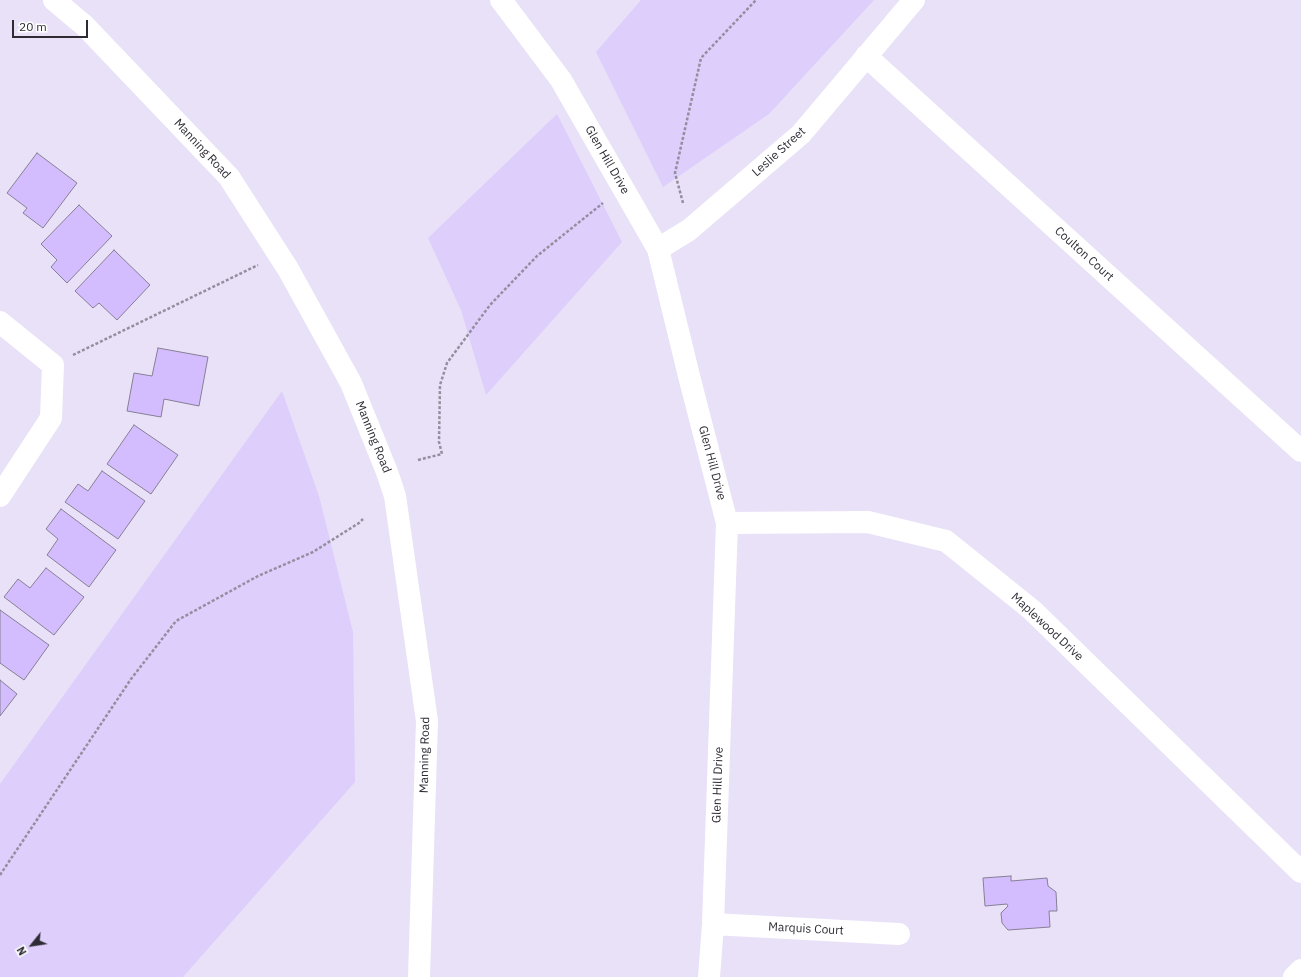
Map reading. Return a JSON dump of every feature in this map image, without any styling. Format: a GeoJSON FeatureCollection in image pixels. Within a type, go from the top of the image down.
{"type":"FeatureCollection","features":[{"type":"Feature","properties":{"kind":"street","name":"Manning Road"},"geometry":{"type":"LineString","coordinates":[[54,0],[86,26],[229,177],[288,269],[351,383],[388,472],[395,496],[427,721],[419,977]]}},
{"type":"Feature","properties":{"kind":"street","name":"Glen Hill Drive"},"geometry":{"type":"LineString","coordinates":[[501,0],[561,80],[658,248],[690,380],[728,523],[713,924],[709,977]]}},
{"type":"Feature","properties":{"kind":"street","name":"Leslie Street"},"geometry":{"type":"LineString","coordinates":[[658,248],[690,230],[801,134],[914,0]]}},
{"type":"Feature","properties":{"kind":"street","name":"Coulton Court"},"geometry":{"type":"LineString","coordinates":[[866,56],[1301,451]]}},
{"type":"Feature","properties":{"kind":"street"},"geometry":{"type":"LineString","coordinates":[[0,322],[53,364],[51,418],[0,496]]}},
{"type":"Feature","properties":{"kind":"street","name":"Maplewood Drive"},"geometry":{"type":"LineString","coordinates":[[728,523],[868,522],[946,541],[1032,610],[1301,872]]}},
{"type":"Feature","properties":{"kind":"street","name":"Marquis Court"},"geometry":{"type":"LineString","coordinates":[[713,924],[899,934]]}},
{"type":"Feature","properties":{"kind":"street"},"geometry":{"type":"LineString","coordinates":[[1294,977],[1301,970]]}},
{"type":"Feature","properties":{"kind":"path"},"geometry":{"type":"LineString","coordinates":[[690,230],[675,173],[701,58],[756,0]]}},
{"type":"Feature","properties":{"kind":"path"},"geometry":{"type":"LineString","coordinates":[[418,460],[442,454],[439,442],[440,384],[447,363],[490,305],[537,256],[604,202]]}},
{"type":"Feature","properties":{"kind":"path"},"geometry":{"type":"LineString","coordinates":[[53,364],[252,267]]}},
{"type":"Feature","properties":{"kind":"path"},"geometry":{"type":"LineString","coordinates":[[0,874],[131,680],[176,621],[258,576],[313,552],[363,519]]}},
{"type":"Feature","properties":{"kind":"shaded area"},"geometry":{"type":"Polygon","coordinates":[[[641,0],[874,0],[769,114],[663,187],[596,52],[641,0]]]}},
{"type":"Feature","properties":{"kind":"shaded area"},"geometry":{"type":"Polygon","coordinates":[[[557,114],[622,242],[486,395],[461,310],[428,238],[557,114]]]}},
{"type":"Feature","properties":{"kind":"shaded area"},"geometry":{"type":"Polygon","coordinates":[[[282,391],[319,496],[353,632],[355,782],[183,977],[0,977],[0,784],[282,391]]]}},
{"type":"Feature","properties":{"kind":"building"},"geometry":{"type":"Polygon","coordinates":[[[37,153],[77,183],[43,228],[23,213],[27,208],[7,193],[37,153]]]}},
{"type":"Feature","properties":{"kind":"building"},"geometry":{"type":"Polygon","coordinates":[[[79,205],[112,236],[67,283],[51,267],[57,260],[41,244],[79,205]]]}},
{"type":"Feature","properties":{"kind":"building"},"geometry":{"type":"Polygon","coordinates":[[[114,250],[150,285],[117,320],[99,303],[93,308],[75,291],[114,250]]]}},
{"type":"Feature","properties":{"kind":"building"},"geometry":{"type":"Polygon","coordinates":[[[158,348],[208,357],[199,406],[164,399],[161,417],[127,411],[134,373],[152,376],[158,348]]]}},
{"type":"Feature","properties":{"kind":"building"},"geometry":{"type":"Polygon","coordinates":[[[134,425],[178,455],[151,494],[107,464],[134,425]]]}},
{"type":"Feature","properties":{"kind":"building"},"geometry":{"type":"Polygon","coordinates":[[[102,471],[145,501],[118,539],[65,502],[78,484],[88,491],[102,471]]]}},
{"type":"Feature","properties":{"kind":"building"},"geometry":{"type":"Polygon","coordinates":[[[61,509],[116,550],[89,587],[47,555],[58,539],[46,529],[61,509]]]}},
{"type":"Feature","properties":{"kind":"building"},"geometry":{"type":"Polygon","coordinates":[[[46,568],[84,597],[54,635],[4,597],[18,579],[30,588],[46,568]]]}},
{"type":"Feature","properties":{"kind":"building"},"geometry":{"type":"Polygon","coordinates":[[[0,610],[49,645],[24,680],[0,663],[0,610]]]}},
{"type":"Feature","properties":{"kind":"building"},"geometry":{"type":"Polygon","coordinates":[[[0,680],[17,694],[0,716],[0,680]]]}},
{"type":"Feature","properties":{"kind":"building"},"geometry":{"type":"Polygon","coordinates":[[[1011,876],[1011,881],[1047,878],[1048,886],[1056,892],[1057,911],[1049,911],[1050,927],[1008,930],[1002,923],[1001,913],[1008,906],[1007,904],[985,906],[983,878],[1011,876]]]}}]}
